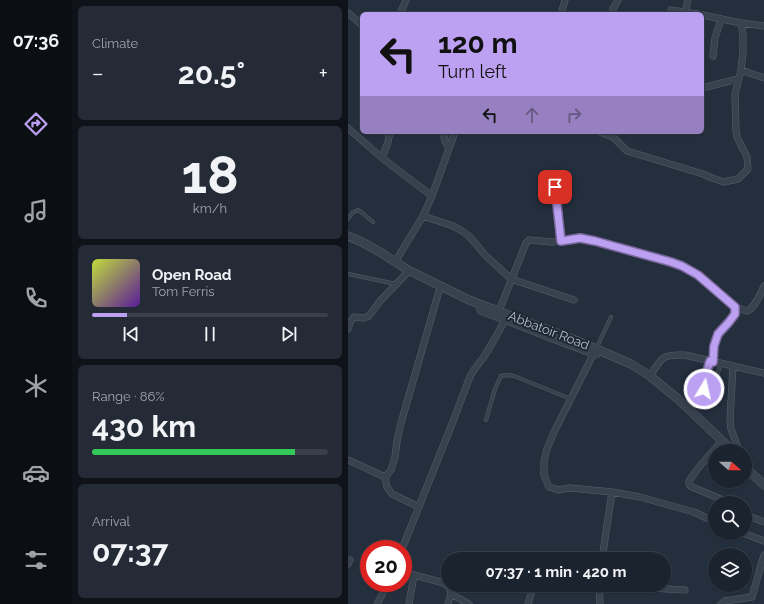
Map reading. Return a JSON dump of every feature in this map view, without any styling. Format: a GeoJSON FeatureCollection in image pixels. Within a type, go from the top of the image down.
{"type":"FeatureCollection","features":[{"type":"Feature","properties":{"kind":"street"},"geometry":{"type":"LineString","coordinates":[[401,12],[406,0]]}},
{"type":"Feature","properties":{"kind":"street"},"geometry":{"type":"LineString","coordinates":[[562,12],[565,0]]}},
{"type":"Feature","properties":{"kind":"street"},"geometry":{"type":"LineString","coordinates":[[613,9],[618,0]]}},
{"type":"Feature","properties":{"kind":"street"},"geometry":{"type":"LineString","coordinates":[[672,10],[685,12],[688,0]]}},
{"type":"Feature","properties":{"kind":"street"},"geometry":{"type":"LineString","coordinates":[[348,13],[360,23]]}},
{"type":"Feature","properties":{"kind":"street"},"geometry":{"type":"LineString","coordinates":[[704,15],[764,26]]}},
{"type":"Feature","properties":{"kind":"street"},"geometry":{"type":"LineString","coordinates":[[713,56],[715,38],[721,19]]}},
{"type":"Feature","properties":{"kind":"street"},"geometry":{"type":"LineString","coordinates":[[605,134],[613,137],[627,150],[724,182],[738,179],[748,169],[747,157],[737,137],[736,130],[735,94],[741,70],[743,52],[741,23]]}},
{"type":"Feature","properties":{"kind":"street"},"geometry":{"type":"LineString","coordinates":[[741,70],[764,78]]}},
{"type":"Feature","properties":{"kind":"street"},"geometry":{"type":"LineString","coordinates":[[704,88],[738,79]]}},
{"type":"Feature","properties":{"kind":"street"},"geometry":{"type":"LineString","coordinates":[[348,128],[382,158],[432,196]]}},
{"type":"Feature","properties":{"kind":"street"},"geometry":{"type":"LineString","coordinates":[[382,158],[390,134]]}},
{"type":"Feature","properties":{"kind":"street"},"geometry":{"type":"LineString","coordinates":[[443,134],[449,148]]}},
{"type":"Feature","properties":{"kind":"street"},"geometry":{"type":"LineString","coordinates":[[394,262],[423,216],[432,196],[454,134]]}},
{"type":"Feature","properties":{"kind":"street"},"geometry":{"type":"LineString","coordinates":[[554,174],[561,241]]}},
{"type":"Feature","properties":{"kind":"street"},"geometry":{"type":"LineString","coordinates":[[423,216],[453,226],[469,236],[486,256],[511,280],[574,300]]}},
{"type":"Feature","properties":{"kind":"street","name":"Abbatoir Road"},"geometry":{"type":"LineString","coordinates":[[348,236],[362,242],[408,270],[463,297],[595,351],[639,374],[654,383],[720,443]]}},
{"type":"Feature","properties":{"kind":"street"},"geometry":{"type":"LineString","coordinates":[[499,311],[526,243],[529,240],[552,242],[580,238],[671,262],[698,275],[735,307],[747,311],[750,310],[756,303],[764,286]]}},
{"type":"Feature","properties":{"kind":"street","name":"Abbatoir Road"},"geometry":{"type":"LineString","coordinates":[[348,240],[406,274],[448,296],[505,320],[631,364],[650,376],[725,444]]}},
{"type":"Feature","properties":{"kind":"street"},"geometry":{"type":"LineString","coordinates":[[348,329],[350,322],[354,317],[364,318],[369,316],[380,301],[406,274]]}},
{"type":"Feature","properties":{"kind":"street"},"geometry":{"type":"LineString","coordinates":[[385,477],[391,470],[395,457],[401,423],[439,291]]}},
{"type":"Feature","properties":{"kind":"street"},"geometry":{"type":"LineString","coordinates":[[712,361],[714,346],[718,334],[735,314],[735,307]]}},
{"type":"Feature","properties":{"kind":"street"},"geometry":{"type":"LineString","coordinates":[[406,540],[472,372],[489,348],[505,320]]}},
{"type":"Feature","properties":{"kind":"street"},"geometry":{"type":"LineString","coordinates":[[595,351],[547,449],[544,461],[544,475],[549,487],[558,490],[570,488],[612,492],[640,497],[694,512],[708,519]]}},
{"type":"Feature","properties":{"kind":"street"},"geometry":{"type":"LineString","coordinates":[[650,376],[662,359],[668,356],[685,355],[764,373]]}},
{"type":"Feature","properties":{"kind":"street"},"geometry":{"type":"LineString","coordinates":[[733,366],[730,420],[731,429],[736,444]]}},
{"type":"Feature","properties":{"kind":"street"},"geometry":{"type":"LineString","coordinates":[[714,496],[690,486],[689,484],[699,467],[720,443]]}},
{"type":"Feature","properties":{"kind":"street"},"geometry":{"type":"LineString","coordinates":[[348,460],[385,477]]}},
{"type":"Feature","properties":{"kind":"street"},"geometry":{"type":"LineString","coordinates":[[752,470],[764,481]]}},
{"type":"Feature","properties":{"kind":"street"},"geometry":{"type":"LineString","coordinates":[[752,474],[764,485]]}},
{"type":"Feature","properties":{"kind":"street"},"geometry":{"type":"LineString","coordinates":[[385,477],[387,487],[392,494],[419,507]]}},
{"type":"Feature","properties":{"kind":"street"},"geometry":{"type":"LineString","coordinates":[[603,552],[612,492]]}},
{"type":"Feature","properties":{"kind":"street"},"geometry":{"type":"LineString","coordinates":[[752,517],[764,522]]}},
{"type":"Feature","properties":{"kind":"street"},"geometry":{"type":"LineString","coordinates":[[752,536],[764,541]]}},
{"type":"Feature","properties":{"kind":"street"},"geometry":{"type":"LineString","coordinates":[[752,604],[752,597],[764,555]]}},
{"type":"Feature","properties":{"kind":"street"},"geometry":{"type":"LineString","coordinates":[[409,604],[414,575],[444,583],[449,587],[451,594],[448,604]]}},
{"type":"Feature","properties":{"kind":"street"},"geometry":{"type":"LineString","coordinates":[[671,589],[685,590]]}},
{"type":"Feature","properties":{"kind":"street"},"geometry":{"type":"LineString","coordinates":[[377,604],[383,592]]}},
{"type":"Feature","properties":{"kind":"street"},"geometry":{"type":"LineString","coordinates":[[528,604],[532,592]]}},
{"type":"Feature","properties":{"kind":"street"},"geometry":{"type":"LineString","coordinates":[[599,592],[600,604]]}},
{"type":"Feature","properties":{"kind":"street"},"geometry":{"type":"LineString","coordinates":[[451,594],[469,604]]}},
{"type":"Feature","properties":{"kind":"street"},"geometry":{"type":"LineString","coordinates":[[721,604],[725,601],[752,597]]}},
{"type":"Feature","properties":{"kind":"lane"},"geometry":{"type":"LineString","coordinates":[[348,219],[352,213],[358,210],[373,222]]}},
{"type":"Feature","properties":{"kind":"lane"},"geometry":{"type":"LineString","coordinates":[[348,274],[396,284]]}},
{"type":"Feature","properties":{"kind":"lane"},"geometry":{"type":"LineString","coordinates":[[595,351],[611,317]]}},
{"type":"Feature","properties":{"kind":"lane"},"geometry":{"type":"LineString","coordinates":[[712,361],[703,384],[704,389],[713,389],[721,363]]}},
{"type":"Feature","properties":{"kind":"lane"},"geometry":{"type":"LineString","coordinates":[[486,420],[495,389],[501,376],[514,376],[571,399]]}},
{"type":"Feature","properties":{"kind":"route"},"geometry":{"type":"LineString","coordinates":[[555,187],[561,241],[580,238],[595,241],[682,266],[698,275],[735,307],[735,314],[718,334],[714,346],[713,362],[710,361],[703,384],[704,389]]}}]}
